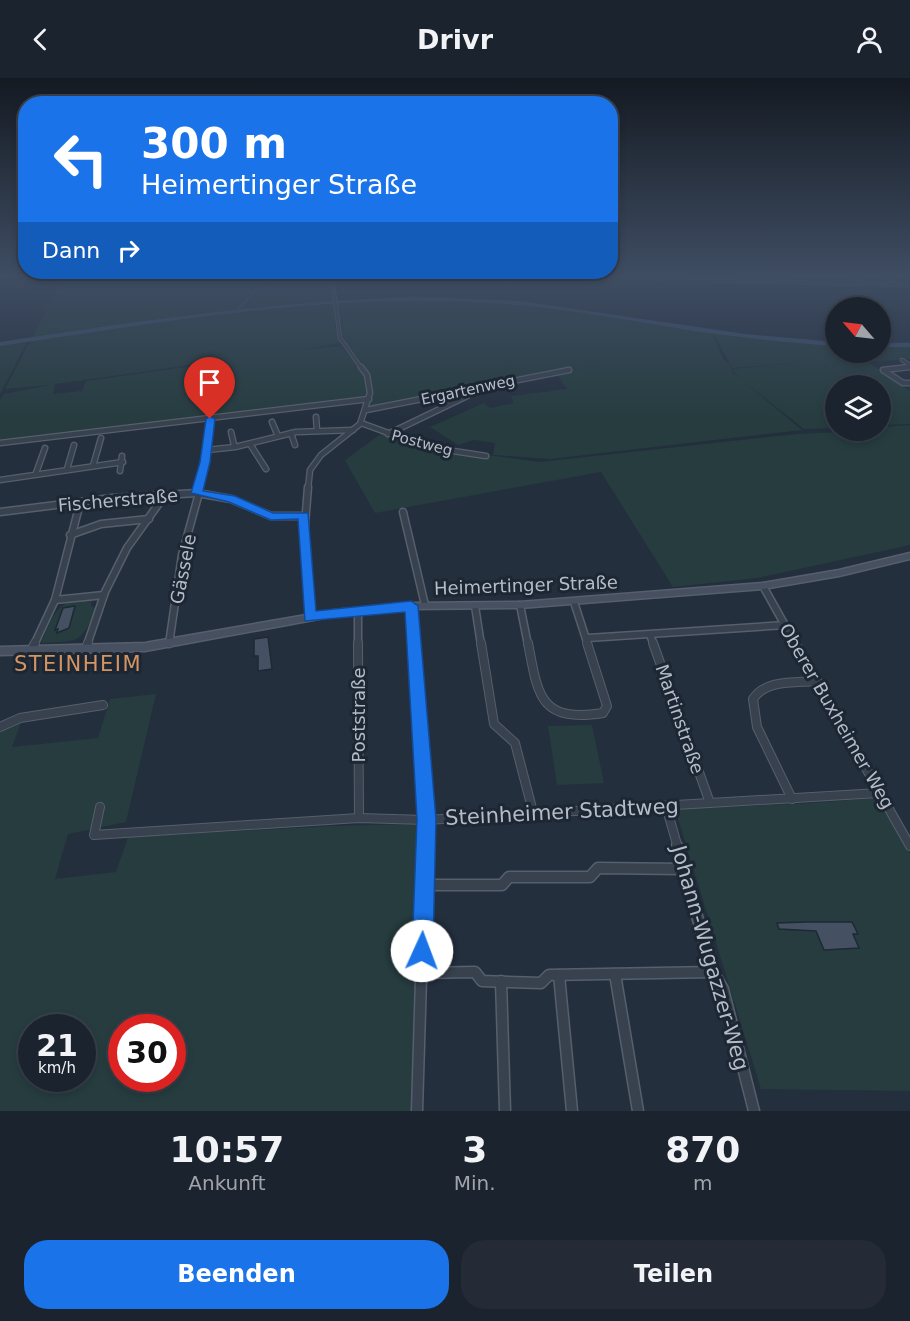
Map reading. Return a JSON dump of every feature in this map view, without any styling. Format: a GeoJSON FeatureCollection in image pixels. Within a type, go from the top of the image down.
{"type":"FeatureCollection","features":[{"type":"Feature","properties":{"kind":"street"},"geometry":{"type":"LineString","coordinates":[[310,617],[304,516],[312,466],[326,450],[361,423],[369,399],[368,378],[340,338],[338,323]]}},
{"type":"Feature","properties":{"kind":"street"},"geometry":{"type":"LineString","coordinates":[[902,360],[910,366]]}},
{"type":"Feature","properties":{"kind":"street"},"geometry":{"type":"LineString","coordinates":[[910,366],[884,370],[903,383],[910,383]]}},
{"type":"Feature","properties":{"kind":"street","name":"Ergartenweg"},"geometry":{"type":"LineString","coordinates":[[366,410],[569,370]]}},
{"type":"Feature","properties":{"kind":"street"},"geometry":{"type":"LineString","coordinates":[[388,434],[467,396],[469,393],[465,390]]}},
{"type":"Feature","properties":{"kind":"street"},"geometry":{"type":"LineString","coordinates":[[0,443],[369,399]]}},
{"type":"Feature","properties":{"kind":"street"},"geometry":{"type":"LineString","coordinates":[[316,417],[318,431]]}},
{"type":"Feature","properties":{"kind":"street","name":"Gässele"},"geometry":{"type":"LineString","coordinates":[[169,644],[182,555],[207,450],[210,418]]}},
{"type":"Feature","properties":{"kind":"street"},"geometry":{"type":"LineString","coordinates":[[272,422],[279,436]]}},
{"type":"Feature","properties":{"kind":"street","name":"Postweg"},"geometry":{"type":"LineString","coordinates":[[361,423],[436,449],[486,456]]}},
{"type":"Feature","properties":{"kind":"street"},"geometry":{"type":"LineString","coordinates":[[207,450],[250,444],[291,433],[353,430]]}},
{"type":"Feature","properties":{"kind":"street"},"geometry":{"type":"LineString","coordinates":[[231,432],[234,446]]}},
{"type":"Feature","properties":{"kind":"street"},"geometry":{"type":"LineString","coordinates":[[291,433],[295,445]]}},
{"type":"Feature","properties":{"kind":"street"},"geometry":{"type":"LineString","coordinates":[[93,466],[101,438]]}},
{"type":"Feature","properties":{"kind":"street"},"geometry":{"type":"LineString","coordinates":[[250,444],[266,469]]}},
{"type":"Feature","properties":{"kind":"street"},"geometry":{"type":"LineString","coordinates":[[67,469],[74,445]]}},
{"type":"Feature","properties":{"kind":"street"},"geometry":{"type":"LineString","coordinates":[[36,473],[45,448]]}},
{"type":"Feature","properties":{"kind":"street"},"geometry":{"type":"LineString","coordinates":[[0,480],[93,466],[122,459],[120,471]]}},
{"type":"Feature","properties":{"kind":"street","name":"Fischerstraße"},"geometry":{"type":"LineString","coordinates":[[0,512],[198,493],[237,501],[271,516],[304,516]]}},
{"type":"Feature","properties":{"kind":"street"},"geometry":{"type":"LineString","coordinates":[[86,649],[104,595],[127,548],[165,495]]}},
{"type":"Feature","properties":{"kind":"street"},"geometry":{"type":"LineString","coordinates":[[31,651],[55,600],[80,503]]}},
{"type":"Feature","properties":{"kind":"street"},"geometry":{"type":"LineString","coordinates":[[403,512],[425,605]]}},
{"type":"Feature","properties":{"kind":"street"},"geometry":{"type":"LineString","coordinates":[[70,535],[101,524],[150,519]]}},
{"type":"Feature","properties":{"kind":"street","name":"Heimertinger Straße"},"geometry":{"type":"LineString","coordinates":[[0,651],[169,644],[310,617],[411,606],[574,602],[763,586],[839,573],[910,556]]}},
{"type":"Feature","properties":{"kind":"street","name":"Oberer Buxheimer Weg"},"geometry":{"type":"LineString","coordinates":[[763,586],[910,846]]}},
{"type":"Feature","properties":{"kind":"street"},"geometry":{"type":"LineString","coordinates":[[55,600],[82,595],[104,595]]}},
{"type":"Feature","properties":{"kind":"street"},"geometry":{"type":"LineString","coordinates":[[520,605],[537,691],[543,703],[556,712],[599,714],[606,711],[588,638],[574,602]]}},
{"type":"Feature","properties":{"kind":"street"},"geometry":{"type":"LineString","coordinates":[[411,606],[426,819],[417,1111]]}},
{"type":"Feature","properties":{"kind":"street"},"geometry":{"type":"LineString","coordinates":[[475,606],[494,724],[515,743],[533,812]]}},
{"type":"Feature","properties":{"kind":"street","name":"Poststraße"},"geometry":{"type":"LineString","coordinates":[[358,611],[358,818]]}},
{"type":"Feature","properties":{"kind":"street"},"geometry":{"type":"LineString","coordinates":[[588,638],[785,625]]}},
{"type":"Feature","properties":{"kind":"street","name":"Martinstraße"},"geometry":{"type":"LineString","coordinates":[[651,635],[710,803]]}},
{"type":"Feature","properties":{"kind":"street"},"geometry":{"type":"LineString","coordinates":[[792,799],[757,730],[750,708],[752,697],[757,691],[771,685],[817,681]]}},
{"type":"Feature","properties":{"kind":"street"},"geometry":{"type":"LineString","coordinates":[[0,727],[20,718],[103,705]]}},
{"type":"Feature","properties":{"kind":"street","name":"Steinheimer Stadtweg"},"geometry":{"type":"LineString","coordinates":[[100,807],[94,835],[358,818],[426,819],[879,793]]}},
{"type":"Feature","properties":{"kind":"street","name":"Johann-Wugazzer-Weg"},"geometry":{"type":"LineString","coordinates":[[666,806],[713,972],[723,988],[754,1111]]}},
{"type":"Feature","properties":{"kind":"street"},"geometry":{"type":"LineString","coordinates":[[425,885],[502,885],[509,876],[590,877],[598,868],[683,869]]}},
{"type":"Feature","properties":{"kind":"street"},"geometry":{"type":"LineString","coordinates":[[421,973],[476,972],[482,981],[541,983],[549,975],[713,972]]}},
{"type":"Feature","properties":{"kind":"street"},"geometry":{"type":"LineString","coordinates":[[615,974],[638,1111]]}},
{"type":"Feature","properties":{"kind":"street"},"geometry":{"type":"LineString","coordinates":[[559,975],[572,1111]]}},
{"type":"Feature","properties":{"kind":"street"},"geometry":{"type":"LineString","coordinates":[[501,981],[505,1111]]}},
{"type":"Feature","properties":{"kind":"green space"},"geometry":{"type":"Polygon","coordinates":[[[40,323],[336,323],[340,343],[300,350],[341,346],[365,376],[368,390],[366,397],[211,416],[213,364],[226,360],[55,384],[53,394],[82,391],[86,381],[207,364],[210,368],[208,417],[0,442],[0,399],[4,394],[50,385],[5,389],[40,323]]]}},
{"type":"Feature","properties":{"kind":"green space"},"geometry":{"type":"Polygon","coordinates":[[[341,323],[666,323],[738,334],[825,341],[825,363],[869,363],[887,375],[825,375],[825,428],[804,429],[740,379],[802,430],[550,459],[493,455],[495,443],[474,440],[458,445],[430,427],[484,403],[490,408],[514,403],[511,396],[567,389],[556,373],[369,407],[371,380],[344,343],[341,323]],[[713,335],[723,359],[729,363],[733,373],[739,378],[732,369],[798,363],[732,368],[713,335]]]}},
{"type":"Feature","properties":{"kind":"green space"},"geometry":{"type":"Polygon","coordinates":[[[30,337],[21,343],[27,342],[0,394],[0,342],[30,337]]]}},
{"type":"Feature","properties":{"kind":"green space"},"geometry":{"type":"Polygon","coordinates":[[[910,342],[910,359],[891,360],[891,343],[910,342]]]}},
{"type":"Feature","properties":{"kind":"green space"},"geometry":{"type":"Polygon","coordinates":[[[891,378],[910,391],[910,424],[891,425],[891,378]]]}},
{"type":"Feature","properties":{"kind":"green space"},"geometry":{"type":"Polygon","coordinates":[[[910,425],[910,545],[757,578],[673,587],[601,472],[375,513],[345,460],[382,433],[421,446],[540,462],[797,434],[825,433],[825,441],[891,441],[891,426],[910,425]]]}},
{"type":"Feature","properties":{"kind":"green space"},"geometry":{"type":"Polygon","coordinates":[[[75,599],[92,600],[91,606],[97,608],[87,628],[71,641],[41,643],[57,611],[75,599]]]}},
{"type":"Feature","properties":{"kind":"green space"},"geometry":{"type":"Polygon","coordinates":[[[156,694],[126,822],[68,834],[55,879],[116,872],[128,837],[331,826],[416,824],[422,826],[412,1111],[0,1111],[0,730],[21,722],[12,747],[98,738],[110,699],[156,694]]]}},
{"type":"Feature","properties":{"kind":"green space"},"geometry":{"type":"Polygon","coordinates":[[[592,725],[604,783],[557,785],[548,726],[592,725]]]}},
{"type":"Feature","properties":{"kind":"green space"},"geometry":{"type":"Polygon","coordinates":[[[877,798],[887,810],[910,853],[910,1091],[761,1089],[675,809],[877,798]]]}},
{"type":"Feature","properties":{"kind":"building"},"geometry":{"type":"Polygon","coordinates":[[[75,606],[69,628],[57,633],[58,629],[55,630],[63,608],[75,606]]]}},
{"type":"Feature","properties":{"kind":"building"},"geometry":{"type":"Polygon","coordinates":[[[268,637],[272,669],[258,671],[258,656],[254,656],[254,639],[268,637]]]}},
{"type":"Feature","properties":{"kind":"building"},"geometry":{"type":"Polygon","coordinates":[[[852,922],[858,934],[853,934],[859,948],[824,950],[816,931],[779,929],[777,923],[852,922]]]}},
{"type":"Feature","properties":{"kind":"waterway"},"geometry":{"type":"LineString","coordinates":[[0,344],[142,323]]}},
{"type":"Feature","properties":{"kind":"waterway"},"geometry":{"type":"LineString","coordinates":[[660,323],[745,336],[825,343]]}},
{"type":"Feature","properties":{"kind":"waterway"},"geometry":{"type":"LineString","coordinates":[[891,345],[910,345]]}},
{"type":"Feature","properties":{"kind":"district","name":"STEINHEIM"},"geometry":{"type":"Point","coordinates":[78,664]}},
{"type":"Feature","properties":{"kind":"route"},"geometry":{"type":"LineString","coordinates":[[210,419],[205,462],[197,493],[231,499],[271,516],[304,516],[310,617],[411,606],[426,819],[422,951]]}}]}
